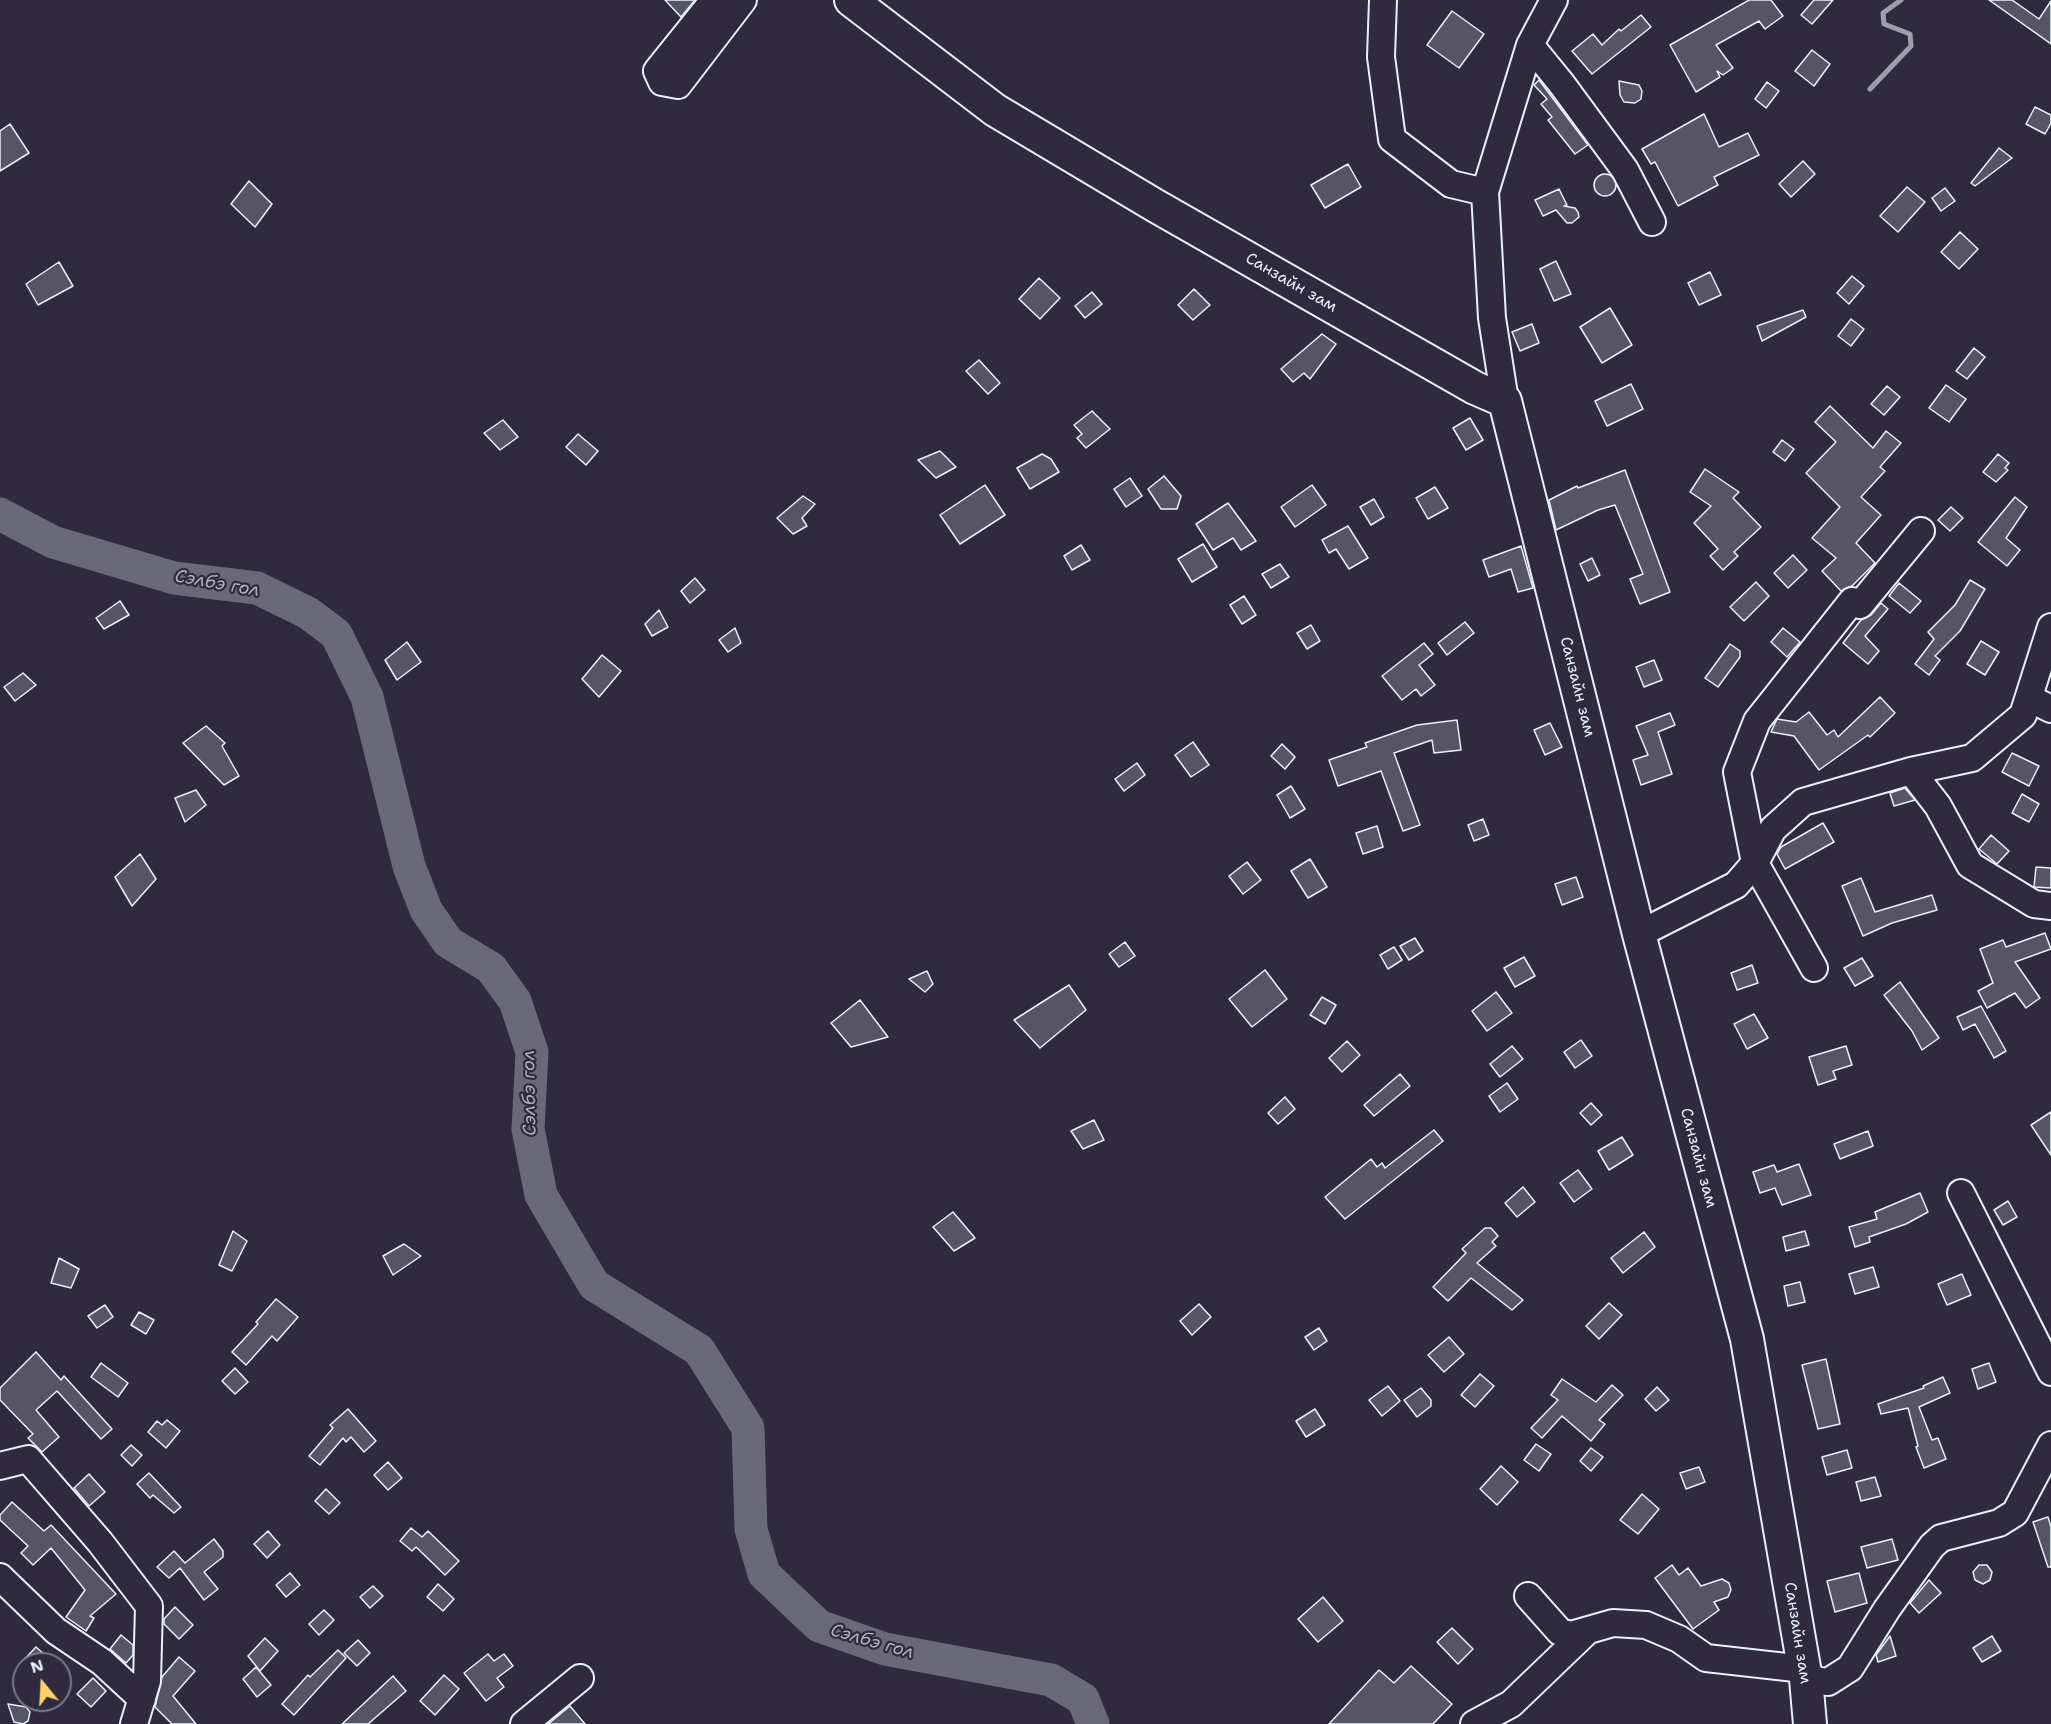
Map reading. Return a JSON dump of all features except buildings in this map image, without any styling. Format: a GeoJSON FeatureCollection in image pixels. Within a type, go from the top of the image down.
{"type":"FeatureCollection","features":[{"type":"Feature","properties":{"kind":"main road","name":"Санзайн зам"},"geometry":{"type":"LineString","coordinates":[[851,0],[995,110],[1176,218],[1475,388],[1505,401],[1639,934],[1747,1339],[1805,1674],[1810,1724]]}},
{"type":"Feature","properties":{"kind":"street"},"geometry":{"type":"LineString","coordinates":[[714,0],[657,71],[662,82],[678,86],[744,0]]}},
{"type":"Feature","properties":{"kind":"street"},"geometry":{"type":"LineString","coordinates":[[1383,0],[1381,57],[1392,139],[1451,184],[1485,192]]}},
{"type":"Feature","properties":{"kind":"street"},"geometry":{"type":"LineString","coordinates":[[1505,401],[1492,318],[1485,192],[1530,45],[1554,0]]}},
{"type":"Feature","properties":{"kind":"street"},"geometry":{"type":"LineString","coordinates":[[1530,45],[1625,170],[1652,222]]}},
{"type":"Feature","properties":{"kind":"street"},"geometry":{"type":"LineString","coordinates":[[1814,968],[1755,863],[1737,772],[1757,721],[1852,601],[1860,605],[1921,531]]}},
{"type":"Feature","properties":{"kind":"street"},"geometry":{"type":"LineString","coordinates":[[1639,934],[1736,885],[1755,863],[1773,829],[1803,802],[1911,771],[1972,758],[2040,703],[2051,629]]}},
{"type":"Feature","properties":{"kind":"street"},"geometry":{"type":"LineString","coordinates":[[1911,771],[1938,806],[1970,865],[2034,904],[2051,906]]}},
{"type":"Feature","properties":{"kind":"street"},"geometry":{"type":"LineString","coordinates":[[1961,1193],[2051,1372]]}},
{"type":"Feature","properties":{"kind":"street"},"geometry":{"type":"LineString","coordinates":[[1528,1596],[1560,1632],[1571,1635],[1585,1633],[1613,1623],[1646,1625],[1679,1639],[1706,1658],[1805,1674],[1828,1682],[1850,1668],[1887,1609],[1932,1546],[1941,1538],[1999,1523],[2015,1513],[2051,1445]]}},
{"type":"Feature","properties":{"kind":"street"},"geometry":{"type":"LineString","coordinates":[[0,1466],[28,1459],[100,1542],[149,1606],[147,1681],[134,1724]]}},
{"type":"Feature","properties":{"kind":"street"},"geometry":{"type":"LineString","coordinates":[[0,1577],[56,1630],[102,1662],[142,1699]]}},
{"type":"Feature","properties":{"kind":"street"},"geometry":{"type":"LineString","coordinates":[[1474,1724],[1511,1704],[1585,1633]]}},
{"type":"Feature","properties":{"kind":"street"},"geometry":{"type":"LineString","coordinates":[[524,1724],[580,1678]]}},
{"type":"Feature","properties":{"kind":"waterway"},"geometry":{"type":"LineString","coordinates":[[1870,89],[1911,46],[1910,34],[1884,24],[1883,13],[1901,0]]}},
{"type":"Feature","properties":{"kind":"waterway","name":"Сэлбэ гол"},"geometry":{"type":"LineString","coordinates":[[0,514],[53,542],[174,578],[257,588],[308,613],[336,634],[367,697],[409,866],[426,910],[448,942],[491,968],[515,1001],[532,1052],[528,1129],[541,1195],[594,1285],[699,1350],[748,1428],[751,1529],[764,1574],[819,1626],[885,1649],[1051,1680],[1083,1699],[1093,1724]]}}]}
